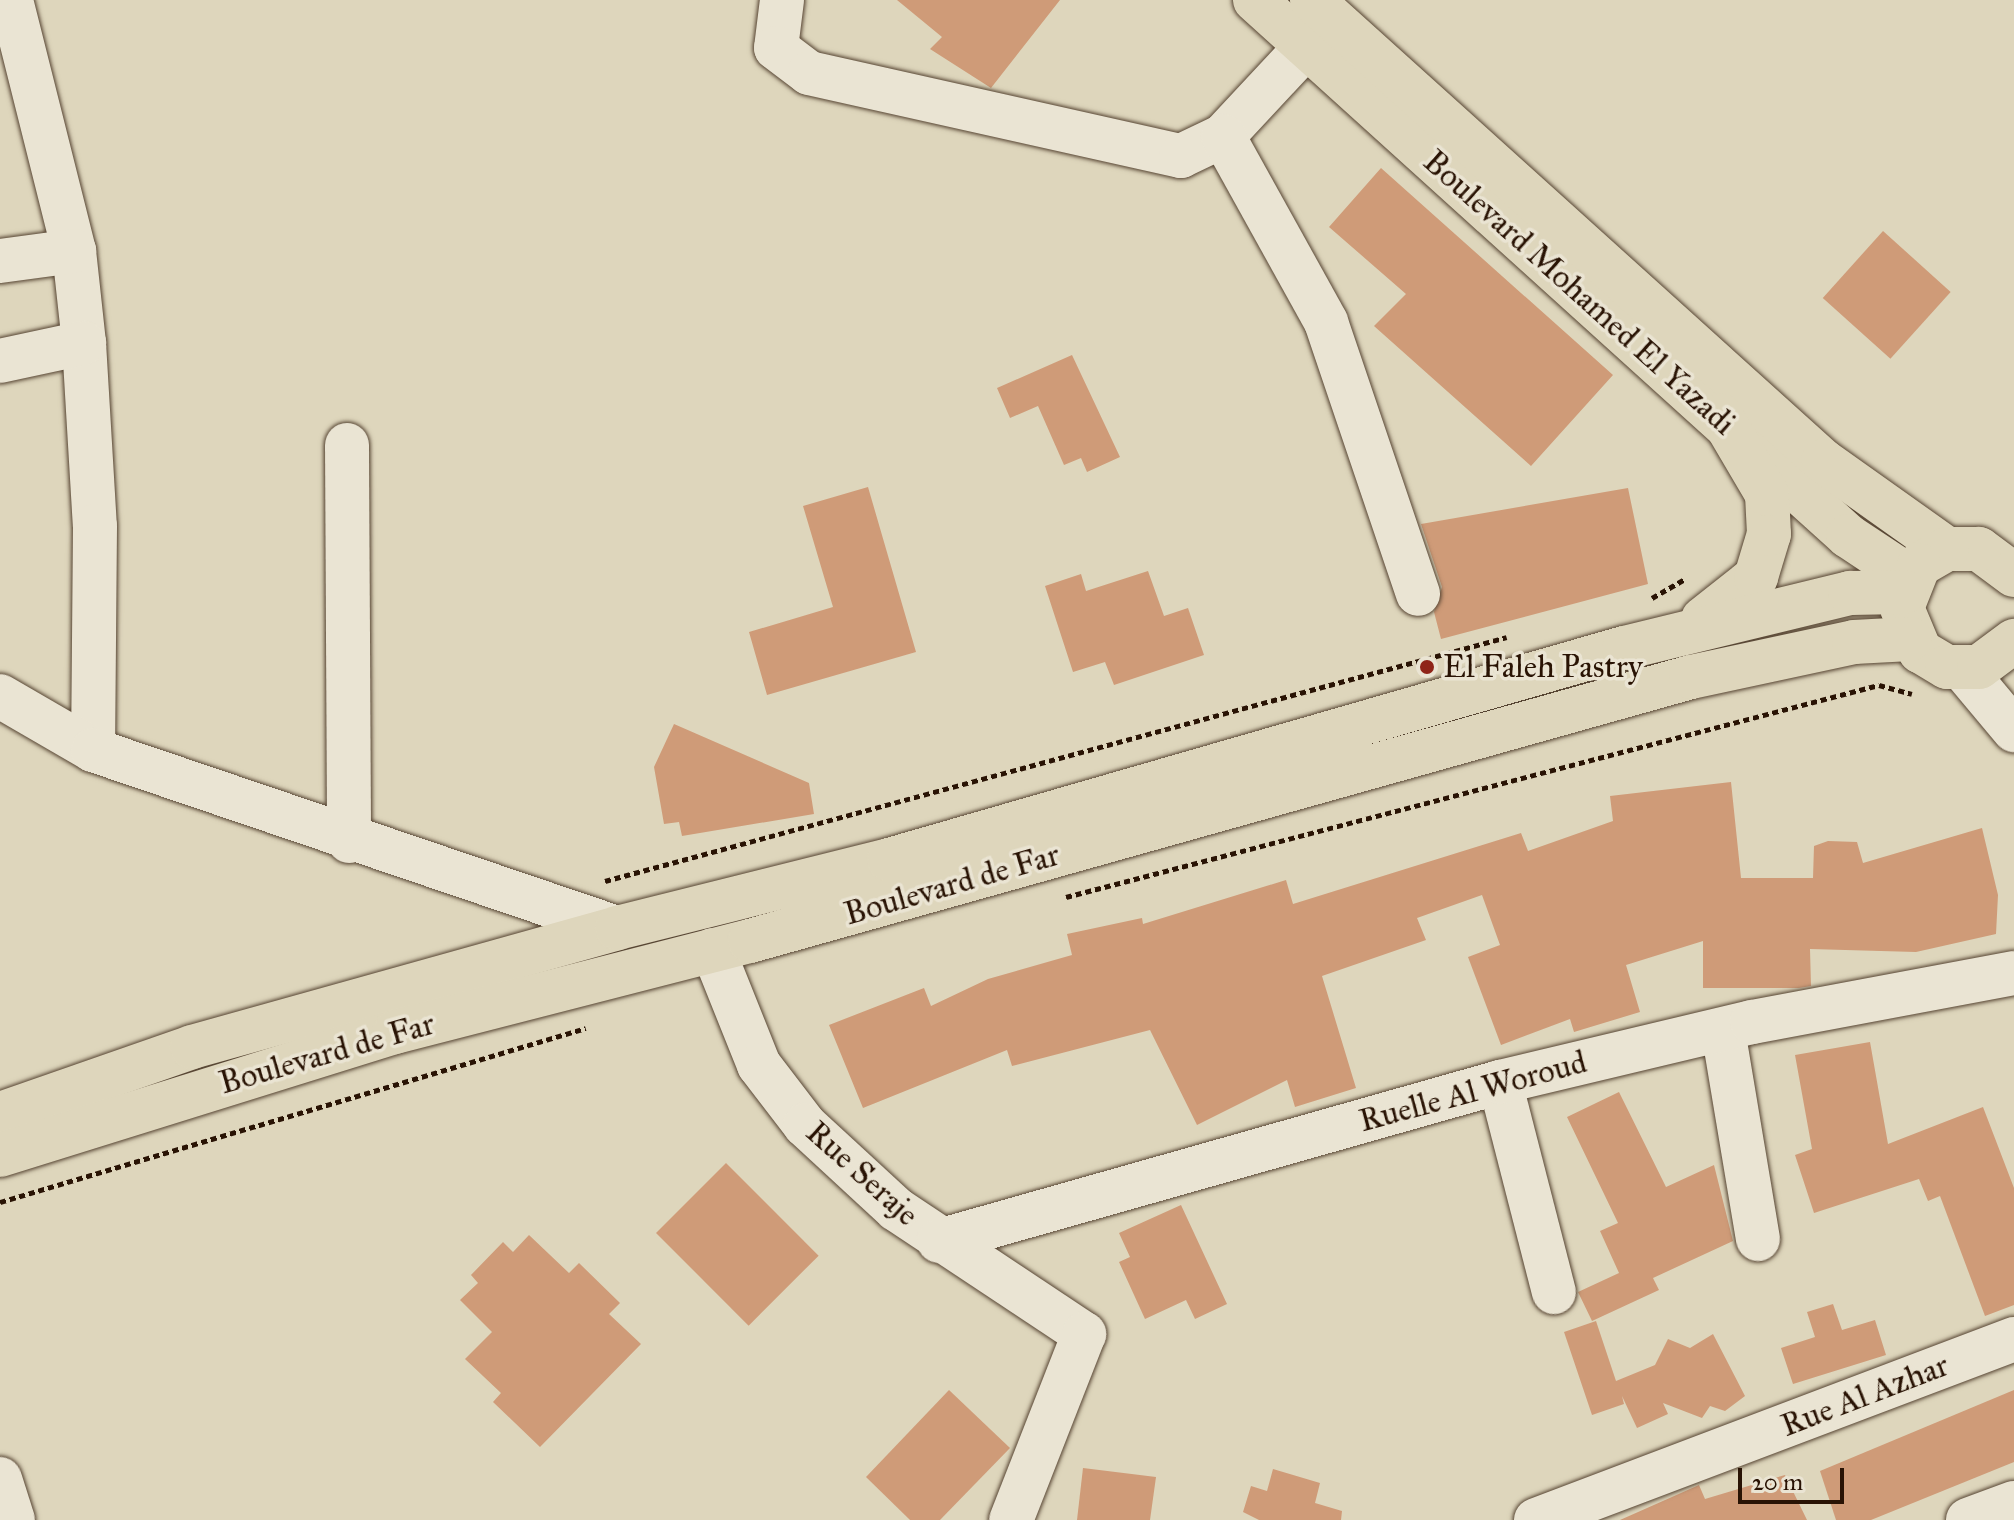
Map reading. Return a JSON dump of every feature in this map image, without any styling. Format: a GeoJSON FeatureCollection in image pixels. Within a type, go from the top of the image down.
{"type":"FeatureCollection","features":[{"type":"Feature","properties":{"kind":"main road","name":"Boulevard Mohamed El Yazadi"},"geometry":{"type":"LineString","coordinates":[[1255,0],[1721,416],[1848,536],[1907,585]]}},
{"type":"Feature","properties":{"kind":"main road","name":"Boulevard Mohamed El Yazadi"},"geometry":{"type":"LineString","coordinates":[[1312,0],[1823,461],[1947,549]]}},
{"type":"Feature","properties":{"kind":"main road"},"geometry":{"type":"LineString","coordinates":[[1681,634],[1749,586],[1763,564],[1769,534],[1767,494],[1721,416]]}},
{"type":"Feature","properties":{"kind":"main road"},"geometry":{"type":"LineString","coordinates":[[2011,569],[1979,549],[1947,549],[1907,585],[1910,639],[1933,661],[1963,669],[2011,654]]}},
{"type":"Feature","properties":{"kind":"main road","name":"Boulevard de Far"},"geometry":{"type":"LineString","coordinates":[[0,1114],[192,1047],[617,928],[889,860],[1681,634],[1850,593],[1907,585]]}},
{"type":"Feature","properties":{"kind":"main road","name":"Boulevard de Far"},"geometry":{"type":"LineString","coordinates":[[0,1155],[395,1032],[713,950],[1691,677],[1854,642],[1910,639]]}},
{"type":"Feature","properties":{"kind":"street"},"geometry":{"type":"LineString","coordinates":[[11,0],[14,58],[74,251],[84,343],[95,526],[93,750]]}},
{"type":"Feature","properties":{"kind":"street"},"geometry":{"type":"LineString","coordinates":[[782,0],[776,48],[809,73],[1181,156],[1223,136],[1306,47]]}},
{"type":"Feature","properties":{"kind":"street"},"geometry":{"type":"LineString","coordinates":[[1223,136],[1326,322],[1418,594]]}},
{"type":"Feature","properties":{"kind":"street"},"geometry":{"type":"LineString","coordinates":[[0,261],[74,251]]}},
{"type":"Feature","properties":{"kind":"street"},"geometry":{"type":"LineString","coordinates":[[0,361],[84,343]]}},
{"type":"Feature","properties":{"kind":"street"},"geometry":{"type":"LineString","coordinates":[[347,445],[349,841]]}},
{"type":"Feature","properties":{"kind":"street"},"geometry":{"type":"LineString","coordinates":[[1963,669],[2014,730]]}},
{"type":"Feature","properties":{"kind":"street"},"geometry":{"type":"LineString","coordinates":[[0,696],[93,750],[349,841],[617,928]]}},
{"type":"Feature","properties":{"kind":"street","name":"Rue Seraje"},"geometry":{"type":"LineString","coordinates":[[713,950],[745,1037],[781,1099],[847,1167],[939,1241],[1084,1334],[1011,1520]]}},
{"type":"Feature","properties":{"kind":"street","name":"Ruelle Al Woroud"},"geometry":{"type":"LineString","coordinates":[[939,1241],[1500,1082],[1723,1030],[2014,973]]}},
{"type":"Feature","properties":{"kind":"street"},"geometry":{"type":"LineString","coordinates":[[1723,1030],[1758,1239]]}},
{"type":"Feature","properties":{"kind":"street"},"geometry":{"type":"LineString","coordinates":[[1500,1082],[1554,1292]]}},
{"type":"Feature","properties":{"kind":"street","name":"Rue Al Azhar"},"geometry":{"type":"LineString","coordinates":[[1536,1520],[2014,1339]]}},
{"type":"Feature","properties":{"kind":"street"},"geometry":{"type":"LineString","coordinates":[[0,1479],[13,1520]]}},
{"type":"Feature","properties":{"kind":"street"},"geometry":{"type":"LineString","coordinates":[[1968,1520],[2014,1503]]}},
{"type":"Feature","properties":{"kind":"path"},"geometry":{"type":"LineString","coordinates":[[1640,601],[1694,573]]}},
{"type":"Feature","properties":{"kind":"path"},"geometry":{"type":"LineString","coordinates":[[547,906],[592,885],[1517,634]]}},
{"type":"Feature","properties":{"kind":"path"},"geometry":{"type":"LineString","coordinates":[[1063,898],[1879,685],[1922,697]]}},
{"type":"Feature","properties":{"kind":"path"},"geometry":{"type":"LineString","coordinates":[[0,1202],[603,1022]]}},
{"type":"Feature","properties":{"kind":"building"},"geometry":{"type":"Polygon","coordinates":[[[897,0],[1060,0],[991,88],[930,49],[942,37],[897,0]]]}},
{"type":"Feature","properties":{"kind":"building"},"geometry":{"type":"Polygon","coordinates":[[[1381,168],[1613,375],[1531,466],[1374,326],[1406,294],[1329,227],[1381,168]]]}},
{"type":"Feature","properties":{"kind":"building"},"geometry":{"type":"Polygon","coordinates":[[[1883,231],[1951,292],[1890,359],[1823,298],[1883,231]]]}},
{"type":"Feature","properties":{"kind":"building"},"geometry":{"type":"Polygon","coordinates":[[[1072,355],[1120,457],[1087,472],[1081,458],[1064,465],[1038,406],[1010,418],[997,388],[1072,355]]]}},
{"type":"Feature","properties":{"kind":"building"},"geometry":{"type":"Polygon","coordinates":[[[868,487],[916,652],[767,695],[749,632],[833,607],[803,506],[868,487]]]}},
{"type":"Feature","properties":{"kind":"building"},"geometry":{"type":"Polygon","coordinates":[[[1628,488],[1648,584],[1441,639],[1434,612],[1442,587],[1421,524],[1628,488]]]}},
{"type":"Feature","properties":{"kind":"building"},"geometry":{"type":"Polygon","coordinates":[[[1148,571],[1164,616],[1188,608],[1204,655],[1114,685],[1105,662],[1073,672],[1045,586],[1081,574],[1086,591],[1148,571]]]}},
{"type":"Feature","properties":{"kind":"building"},"geometry":{"type":"Polygon","coordinates":[[[674,724],[809,783],[814,814],[682,836],[679,822],[664,824],[654,767],[674,724]]]}},
{"type":"Feature","properties":{"kind":"building"},"geometry":{"type":"Polygon","coordinates":[[[1731,782],[1741,878],[1813,878],[1814,846],[1828,841],[1857,842],[1863,863],[1982,828],[1998,895],[1996,934],[1916,952],[1810,949],[1811,986],[1799,988],[1703,988],[1703,941],[1626,965],[1640,1012],[1574,1032],[1570,1019],[1501,1045],[1468,957],[1500,945],[1482,895],[1417,918],[1426,940],[1322,976],[1356,1088],[1295,1107],[1287,1080],[1197,1125],[1150,1030],[1012,1066],[1007,1050],[863,1108],[829,1025],[924,988],[931,1006],[988,979],[1072,955],[1067,934],[1142,918],[1143,924],[1286,880],[1293,904],[1521,833],[1528,851],[1613,821],[1610,796],[1731,782]]]}},
{"type":"Feature","properties":{"kind":"building"},"geometry":{"type":"Polygon","coordinates":[[[1870,1042],[1888,1144],[1983,1107],[2014,1188],[2014,1305],[1985,1316],[1940,1196],[1928,1201],[1919,1179],[1814,1213],[1795,1155],[1812,1149],[1795,1055],[1870,1042]]]}},
{"type":"Feature","properties":{"kind":"building"},"geometry":{"type":"Polygon","coordinates":[[[1619,1092],[1666,1187],[1714,1165],[1733,1241],[1653,1278],[1659,1290],[1592,1321],[1578,1292],[1619,1273],[1600,1231],[1618,1223],[1567,1117],[1619,1092]]]}},
{"type":"Feature","properties":{"kind":"building"},"geometry":{"type":"Polygon","coordinates":[[[726,1163],[819,1256],[749,1326],[656,1233],[726,1163]]]}},
{"type":"Feature","properties":{"kind":"building"},"geometry":{"type":"Polygon","coordinates":[[[1181,1205],[1227,1304],[1195,1319],[1186,1300],[1145,1319],[1119,1262],[1130,1257],[1119,1233],[1181,1205]]]}},
{"type":"Feature","properties":{"kind":"building"},"geometry":{"type":"Polygon","coordinates":[[[529,1235],[569,1273],[579,1263],[620,1303],[609,1314],[641,1344],[540,1447],[493,1402],[501,1393],[465,1359],[492,1332],[460,1300],[478,1283],[471,1275],[503,1242],[513,1252],[529,1235]]]}},
{"type":"Feature","properties":{"kind":"building"},"geometry":{"type":"Polygon","coordinates":[[[1833,1304],[1842,1330],[1875,1320],[1886,1355],[1793,1384],[1781,1348],[1815,1337],[1807,1312],[1833,1304]]]}},
{"type":"Feature","properties":{"kind":"building"},"geometry":{"type":"Polygon","coordinates":[[[1596,1321],[1616,1381],[1655,1365],[1668,1339],[1690,1348],[1713,1334],[1745,1396],[1725,1411],[1710,1406],[1702,1418],[1663,1403],[1668,1414],[1637,1428],[1622,1396],[1624,1404],[1592,1415],[1564,1332],[1596,1321]]]}},
{"type":"Feature","properties":{"kind":"building"},"geometry":{"type":"Polygon","coordinates":[[[949,1390],[1010,1448],[940,1520],[910,1520],[866,1477],[949,1390]]]}},
{"type":"Feature","properties":{"kind":"building"},"geometry":{"type":"Polygon","coordinates":[[[2014,1390],[2014,1462],[1871,1520],[1836,1520],[1820,1471],[2014,1390]]]}},
{"type":"Feature","properties":{"kind":"building"},"geometry":{"type":"Polygon","coordinates":[[[1083,1468],[1156,1477],[1150,1520],[1077,1520],[1083,1468]]]}},
{"type":"Feature","properties":{"kind":"building"},"geometry":{"type":"Polygon","coordinates":[[[1273,1469],[1320,1483],[1315,1503],[1342,1511],[1341,1520],[1259,1520],[1243,1512],[1251,1486],[1267,1491],[1273,1469]]]}},
{"type":"Feature","properties":{"kind":"building"},"geometry":{"type":"Polygon","coordinates":[[[1785,1475],[1807,1520],[1620,1520],[1699,1485],[1705,1499],[1785,1475]]]}},
{"type":"Feature","properties":{"kind":"place","name":"El Faleh Pastry"},"geometry":{"type":"Point","coordinates":[1427,667]}}]}
